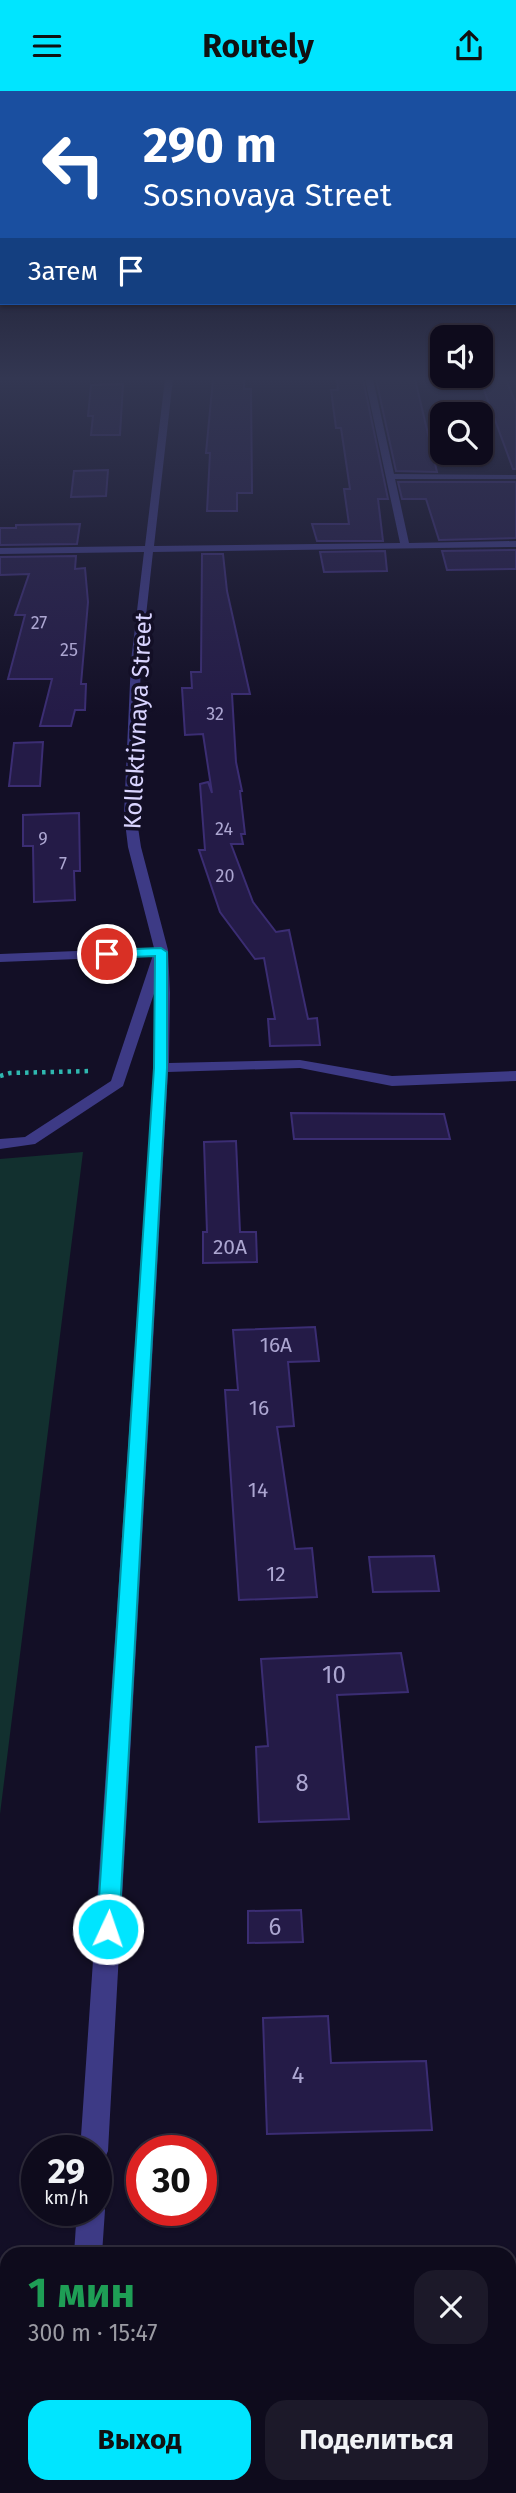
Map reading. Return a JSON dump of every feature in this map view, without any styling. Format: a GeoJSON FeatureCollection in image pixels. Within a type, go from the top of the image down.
{"type":"FeatureCollection","features":[{"type":"Feature","properties":{"kind":"street","name":"Kollektivnaya Street"},"geometry":{"type":"LineString","coordinates":[[95,2135],[161,1068],[161,952],[144,875],[131,839],[130,814],[136,661],[156,491]]}},
{"type":"Feature","properties":{"kind":"street"},"geometry":{"type":"LineString","coordinates":[[392,491],[405,545]]}},
{"type":"Feature","properties":{"kind":"street"},"geometry":{"type":"LineString","coordinates":[[0,551],[516,544]]}},
{"type":"Feature","properties":{"kind":"street"},"geometry":{"type":"LineString","coordinates":[[0,958],[161,952],[118,1083],[29,1141],[0,1143]]}},
{"type":"Feature","properties":{"kind":"street"},"geometry":{"type":"LineString","coordinates":[[161,1068],[300,1064],[392,1081],[516,1076]]}},
{"type":"Feature","properties":{"kind":"street"},"geometry":{"type":"LineString","coordinates":[[88,2247],[90,2226]]}},
{"type":"Feature","properties":{"kind":"path"},"geometry":{"type":"LineString","coordinates":[[0,1076],[10,1073],[123,1070]]}},
{"type":"Feature","properties":{"kind":"green space"},"geometry":{"type":"Polygon","coordinates":[[[83,1152],[0,1814],[0,1159],[83,1152]]]}},
{"type":"Feature","properties":{"kind":"building"},"geometry":{"type":"Polygon","coordinates":[[[72,491],[106,491],[106,496],[71,497],[72,491]]]}},
{"type":"Feature","properties":{"kind":"building"},"geometry":{"type":"Polygon","coordinates":[[[208,491],[252,491],[237,493],[237,511],[207,511],[208,491]]]}},
{"type":"Feature","properties":{"kind":"building"},"geometry":{"type":"Polygon","coordinates":[[[344,491],[386,491],[388,499],[378,499],[383,541],[317,541],[312,524],[349,524],[344,491]]]}},
{"type":"Feature","properties":{"kind":"building"},"geometry":{"type":"Polygon","coordinates":[[[400,491],[516,491],[516,538],[439,540],[426,499],[402,499],[400,491]]]}},
{"type":"Feature","properties":{"kind":"building"},"geometry":{"type":"Polygon","coordinates":[[[80,524],[77,544],[0,545],[0,528],[16,528],[16,525],[80,524]]]}},
{"type":"Feature","properties":{"kind":"building"},"geometry":{"type":"Polygon","coordinates":[[[516,550],[516,569],[447,570],[442,551],[516,550]]]}},
{"type":"Feature","properties":{"kind":"building"},"geometry":{"type":"Polygon","coordinates":[[[385,551],[387,571],[324,572],[320,552],[385,551]]]}},
{"type":"Feature","properties":{"kind":"building"},"geometry":{"type":"Polygon","coordinates":[[[202,554],[223,554],[227,591],[250,694],[232,694],[236,762],[242,791],[245,834],[241,834],[243,844],[231,844],[253,902],[276,932],[289,930],[308,1019],[317,1018],[320,1045],[270,1046],[268,1019],[275,1019],[264,958],[255,959],[220,912],[199,850],[205,850],[200,784],[208,782],[212,793],[203,734],[185,735],[182,688],[192,688],[191,672],[201,672],[202,554]]]}},
{"type":"Feature","properties":{"kind":"building"},"geometry":{"type":"Polygon","coordinates":[[[76,556],[75,569],[85,568],[88,602],[81,684],[86,684],[85,710],[75,710],[71,726],[40,726],[52,679],[8,679],[25,615],[15,615],[29,574],[0,575],[0,557],[76,556]]]}},
{"type":"Feature","properties":{"kind":"building"},"geometry":{"type":"Polygon","coordinates":[[[43,742],[40,786],[9,786],[14,743],[43,742]]]}},
{"type":"Feature","properties":{"kind":"building"},"geometry":{"type":"Polygon","coordinates":[[[79,813],[80,871],[74,871],[75,900],[34,902],[33,846],[23,846],[23,815],[79,813]]]}},
{"type":"Feature","properties":{"kind":"building"},"geometry":{"type":"Polygon","coordinates":[[[291,1113],[444,1114],[450,1139],[294,1139],[291,1113]]]}},
{"type":"Feature","properties":{"kind":"building"},"geometry":{"type":"Polygon","coordinates":[[[236,1141],[240,1232],[256,1232],[257,1262],[203,1263],[203,1232],[207,1232],[204,1142],[236,1141]]]}},
{"type":"Feature","properties":{"kind":"building"},"geometry":{"type":"Polygon","coordinates":[[[315,1327],[319,1361],[288,1362],[294,1426],[277,1427],[295,1549],[312,1548],[317,1597],[239,1600],[225,1390],[238,1390],[233,1330],[315,1327]]]}},
{"type":"Feature","properties":{"kind":"building"},"geometry":{"type":"Polygon","coordinates":[[[434,1556],[439,1591],[373,1592],[369,1557],[434,1556]]]}},
{"type":"Feature","properties":{"kind":"building"},"geometry":{"type":"Polygon","coordinates":[[[401,1653],[408,1692],[337,1695],[349,1819],[259,1822],[256,1747],[268,1746],[261,1659],[401,1653]]]}},
{"type":"Feature","properties":{"kind":"building"},"geometry":{"type":"Polygon","coordinates":[[[301,1910],[303,1942],[248,1943],[248,1911],[301,1910]]]}},
{"type":"Feature","properties":{"kind":"building"},"geometry":{"type":"Polygon","coordinates":[[[328,2016],[331,2063],[426,2061],[432,2130],[267,2134],[263,2018],[328,2016]]]}},
{"type":"Feature","properties":{"kind":"route"},"geometry":{"type":"LineString","coordinates":[[107,954],[161,952],[161,1068],[108,1929]]}}]}
